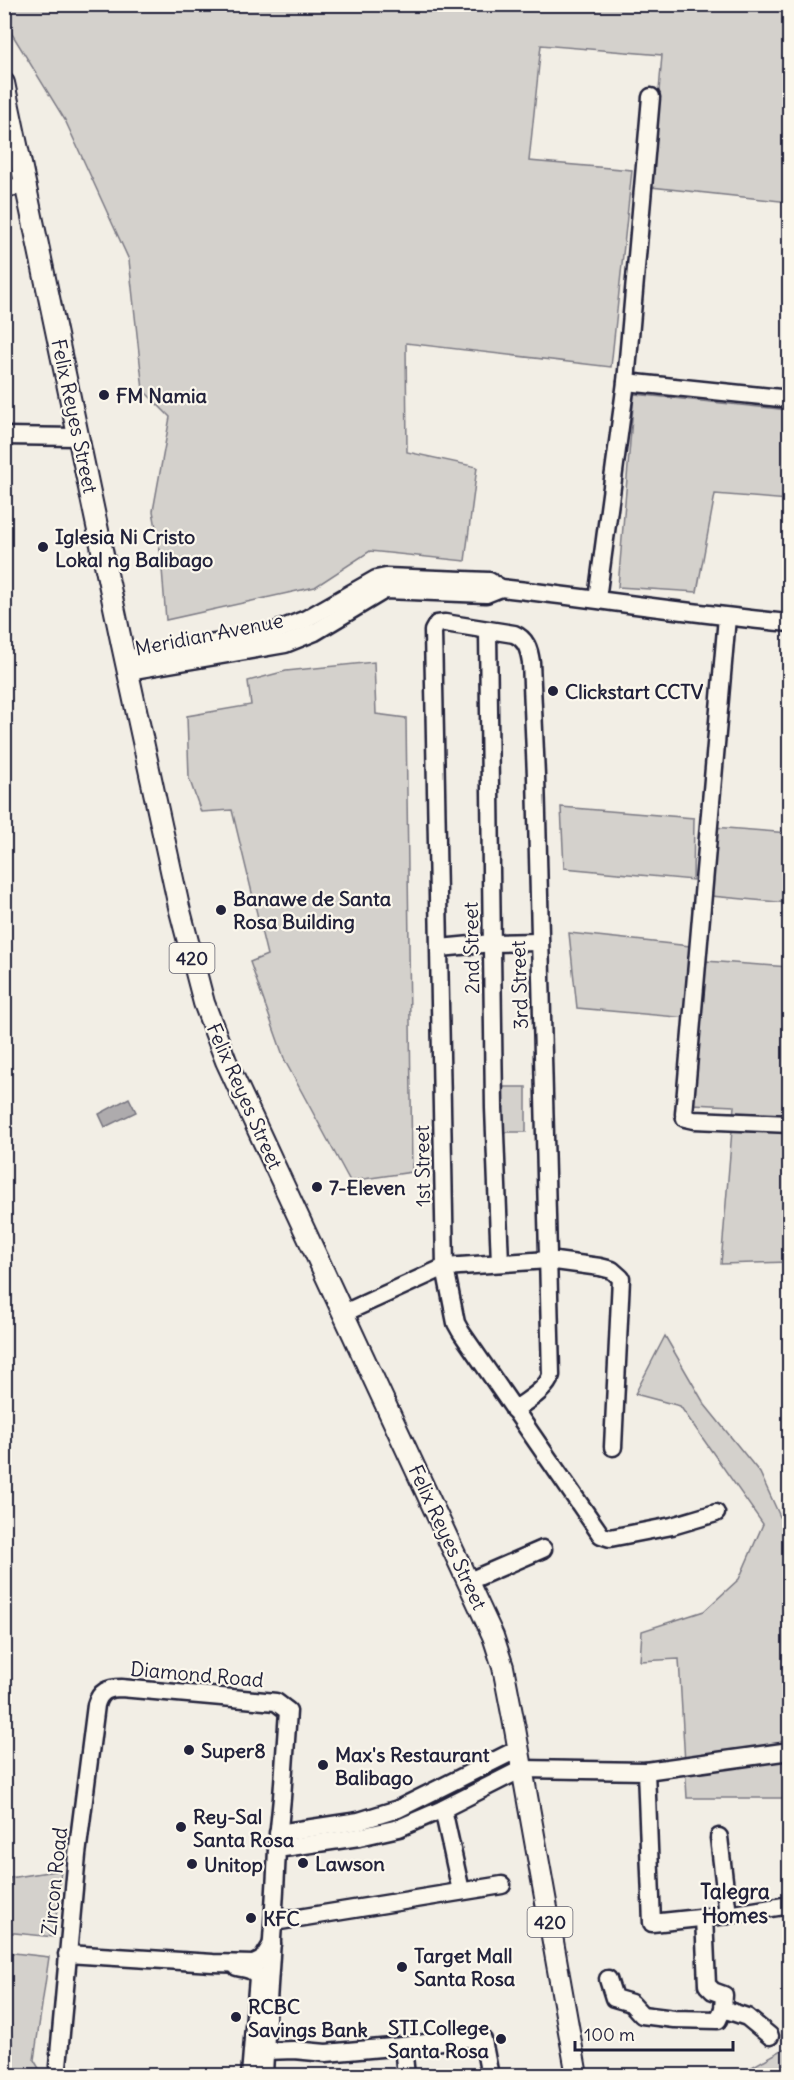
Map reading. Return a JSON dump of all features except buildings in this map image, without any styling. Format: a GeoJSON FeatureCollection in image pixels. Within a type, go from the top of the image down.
{"type":"FeatureCollection","features":[{"type":"Feature","properties":{"kind":"main road","name":"Felix Reyes Street"},"geometry":{"type":"LineString","coordinates":[[4,83],[126,665],[180,908],[204,1003],[226,1061],[493,1636],[503,1667],[577,2076]]}},
{"type":"Feature","properties":{"kind":"street"},"geometry":{"type":"LineString","coordinates":[[597,599],[626,382],[651,97]]}},
{"type":"Feature","properties":{"kind":"street"},"geometry":{"type":"LineString","coordinates":[[4,189],[26,185]]}},
{"type":"Feature","properties":{"kind":"street"},"geometry":{"type":"LineString","coordinates":[[626,382],[789,399]]}},
{"type":"Feature","properties":{"kind":"street"},"geometry":{"type":"LineString","coordinates":[[4,436],[78,437]]}},
{"type":"Feature","properties":{"kind":"street","name":"Meridian Avenue"},"geometry":{"type":"LineString","coordinates":[[126,665],[285,644],[315,632],[385,590],[486,594],[501,588],[789,623]]}},
{"type":"Feature","properties":{"kind":"street"},"geometry":{"type":"LineString","coordinates":[[727,617],[684,1114],[685,1118],[694,1120],[789,1124]]}},
{"type":"Feature","properties":{"kind":"street","name":"3rd Street"},"geometry":{"type":"LineString","coordinates":[[433,631],[437,624],[445,623],[521,637],[530,652],[536,776],[538,942],[551,1376],[543,1387],[514,1410]]}},
{"type":"Feature","properties":{"kind":"street","name":"1st Street"},"geometry":{"type":"LineString","coordinates":[[433,631],[445,1267],[456,1323],[514,1410],[605,1538],[672,1526],[716,1513]]}},
{"type":"Feature","properties":{"kind":"street","name":"2nd Street"},"geometry":{"type":"LineString","coordinates":[[488,631],[494,1107],[500,1263]]}},
{"type":"Feature","properties":{"kind":"street"},"geometry":{"type":"LineString","coordinates":[[440,948],[492,943],[538,942]]}},
{"type":"Feature","properties":{"kind":"street"},"geometry":{"type":"LineString","coordinates":[[344,1313],[445,1267],[548,1260],[612,1270],[621,1278],[613,1447]]}},
{"type":"Feature","properties":{"kind":"street"},"geometry":{"type":"LineString","coordinates":[[469,1581],[543,1549]]}},
{"type":"Feature","properties":{"kind":"street","name":"Diamond Road"},"geometry":{"type":"LineString","coordinates":[[101,1693],[110,1688],[121,1688],[276,1702],[288,1711],[277,1841]]}},
{"type":"Feature","properties":{"kind":"street","name":"Zircon Road"},"geometry":{"type":"LineString","coordinates":[[61,2076],[58,2066],[85,1776],[96,1704],[101,1693]]}},
{"type":"Feature","properties":{"kind":"street"},"geometry":{"type":"LineString","coordinates":[[277,1841],[398,1809],[518,1749]]}},
{"type":"Feature","properties":{"kind":"street"},"geometry":{"type":"LineString","coordinates":[[277,1841],[359,1837],[444,1815],[522,1769],[646,1771],[789,1751]]}},
{"type":"Feature","properties":{"kind":"street"},"geometry":{"type":"LineString","coordinates":[[646,1771],[651,1922],[728,1915],[789,1905]]}},
{"type":"Feature","properties":{"kind":"street"},"geometry":{"type":"LineString","coordinates":[[444,1815],[460,1891]]}},
{"type":"Feature","properties":{"kind":"street"},"geometry":{"type":"LineString","coordinates":[[719,1837],[728,1915]]}},
{"type":"Feature","properties":{"kind":"street"},"geometry":{"type":"LineString","coordinates":[[264,2076],[277,1841]]}},
{"type":"Feature","properties":{"kind":"street"},"geometry":{"type":"LineString","coordinates":[[274,1922],[502,1885]]}},
{"type":"Feature","properties":{"kind":"street"},"geometry":{"type":"LineString","coordinates":[[608,1979],[614,1998],[631,2003],[642,2015],[674,2019],[718,2020],[723,2009],[724,1995],[713,1991],[707,1985],[704,1917]]}},
{"type":"Feature","properties":{"kind":"street"},"geometry":{"type":"LineString","coordinates":[[67,1954],[213,1964],[254,1964],[262,1960],[272,1943]]}},
{"type":"Feature","properties":{"kind":"street"},"geometry":{"type":"LineString","coordinates":[[213,1964],[249,1969],[258,1977],[250,2076]]}},
{"type":"Feature","properties":{"kind":"street"},"geometry":{"type":"LineString","coordinates":[[723,2009],[747,2017],[771,2036]]}},
{"type":"Feature","properties":{"kind":"street"},"geometry":{"type":"LineString","coordinates":[[265,2051],[294,2049],[326,2053],[464,2038],[483,2040],[490,2076]]}},
{"type":"Feature","properties":{"kind":"street"},"geometry":{"type":"LineString","coordinates":[[403,2046],[406,2076]]}},
{"type":"Feature","properties":{"kind":"shaded area"},"geometry":{"type":"Polygon","coordinates":[[[5,5],[789,5],[789,202],[651,187],[662,55],[541,45],[529,161],[632,170],[611,367],[406,343],[407,452],[477,467],[465,561],[370,551],[315,587],[166,620],[161,556],[153,511],[170,417],[143,390],[129,260],[65,120],[12,34],[5,5]]]}},
{"type":"Feature","properties":{"kind":"shaded area"},"geometry":{"type":"Polygon","coordinates":[[[634,394],[789,410],[789,500],[715,494],[697,592],[618,587],[634,394]]]}},
{"type":"Feature","properties":{"kind":"shaded area"},"geometry":{"type":"Polygon","coordinates":[[[374,662],[376,714],[406,718],[412,1172],[350,1181],[285,1061],[250,962],[267,955],[232,810],[201,812],[189,778],[187,716],[251,705],[248,681],[286,671],[374,662]]]}},
{"type":"Feature","properties":{"kind":"shaded area"},"geometry":{"type":"Polygon","coordinates":[[[561,807],[694,818],[693,880],[564,868],[561,807]]]}},
{"type":"Feature","properties":{"kind":"shaded area"},"geometry":{"type":"Polygon","coordinates":[[[713,827],[789,833],[789,903],[711,896],[713,827]]]}},
{"type":"Feature","properties":{"kind":"shaded area"},"geometry":{"type":"Polygon","coordinates":[[[569,933],[690,946],[688,1018],[577,1008],[569,933]]]}},
{"type":"Feature","properties":{"kind":"shaded area"},"geometry":{"type":"Polygon","coordinates":[[[705,961],[789,967],[789,1262],[721,1264],[734,1106],[692,1104],[705,961]]]}},
{"type":"Feature","properties":{"kind":"shaded area"},"geometry":{"type":"Polygon","coordinates":[[[503,1087],[526,1087],[526,1132],[502,1132],[503,1087]]]}},
{"type":"Feature","properties":{"kind":"shaded area"},"geometry":{"type":"Polygon","coordinates":[[[129,1098],[136,1112],[105,1127],[99,1114],[129,1098]]]}},
{"type":"Feature","properties":{"kind":"shaded area"},"geometry":{"type":"Polygon","coordinates":[[[665,1336],[705,1405],[760,1473],[789,1532],[789,1798],[687,1798],[679,1659],[640,1661],[642,1631],[704,1611],[739,1579],[763,1524],[680,1406],[635,1394],[665,1336]]]}},
{"type":"Feature","properties":{"kind":"shaded area"},"geometry":{"type":"Polygon","coordinates":[[[61,1870],[54,1937],[5,1932],[5,1888],[9,1887],[10,1878],[61,1870]]]}},
{"type":"Feature","properties":{"kind":"shaded area"},"geometry":{"type":"Polygon","coordinates":[[[5,1952],[49,1957],[34,2060],[43,2075],[5,2075],[5,1952]]]}},
{"type":"Feature","properties":{"kind":"shaded area"},"geometry":{"type":"Polygon","coordinates":[[[789,2046],[789,2075],[738,2075],[789,2046]]]}},
{"type":"Feature","properties":{"kind":"place","name":"FM Namia"},"geometry":{"type":"Point","coordinates":[104,395]}},
{"type":"Feature","properties":{"kind":"place","name":"Iglesia Ni Cristo Lokal ng Balibago"},"geometry":{"type":"Point","coordinates":[43,547]}},
{"type":"Feature","properties":{"kind":"place","name":"Clickstart CCTV"},"geometry":{"type":"Point","coordinates":[553,691]}},
{"type":"Feature","properties":{"kind":"place","name":"Banawe de Santa Rosa Building"},"geometry":{"type":"Point","coordinates":[221,910]}},
{"type":"Feature","properties":{"kind":"place","name":"7-Eleven"},"geometry":{"type":"Point","coordinates":[317,1187]}},
{"type":"Feature","properties":{"kind":"place","name":"Super8"},"geometry":{"type":"Point","coordinates":[189,1750]}},
{"type":"Feature","properties":{"kind":"place","name":"Max's Restaurant Balibago"},"geometry":{"type":"Point","coordinates":[323,1765]}},
{"type":"Feature","properties":{"kind":"place","name":"Rey-Sal Santa Rosa"},"geometry":{"type":"Point","coordinates":[181,1827]}},
{"type":"Feature","properties":{"kind":"place","name":"Lawson"},"geometry":{"type":"Point","coordinates":[303,1863]}},
{"type":"Feature","properties":{"kind":"place","name":"Unitop"},"geometry":{"type":"Point","coordinates":[192,1864]}},
{"type":"Feature","properties":{"kind":"place","name":"KFC"},"geometry":{"type":"Point","coordinates":[251,1918]}},
{"type":"Feature","properties":{"kind":"place","name":"Target Mall Santa Rosa"},"geometry":{"type":"Point","coordinates":[402,1967]}},
{"type":"Feature","properties":{"kind":"place","name":"RCBC Savings Bank"},"geometry":{"type":"Point","coordinates":[236,2017]}},
{"type":"Feature","properties":{"kind":"place","name":"STI College Santa Rosa"},"geometry":{"type":"Point","coordinates":[501,2039]}},
{"type":"Feature","properties":{"kind":"district","name":"Talegra Homes"},"geometry":{"type":"Point","coordinates":[735,1903]}}]}
